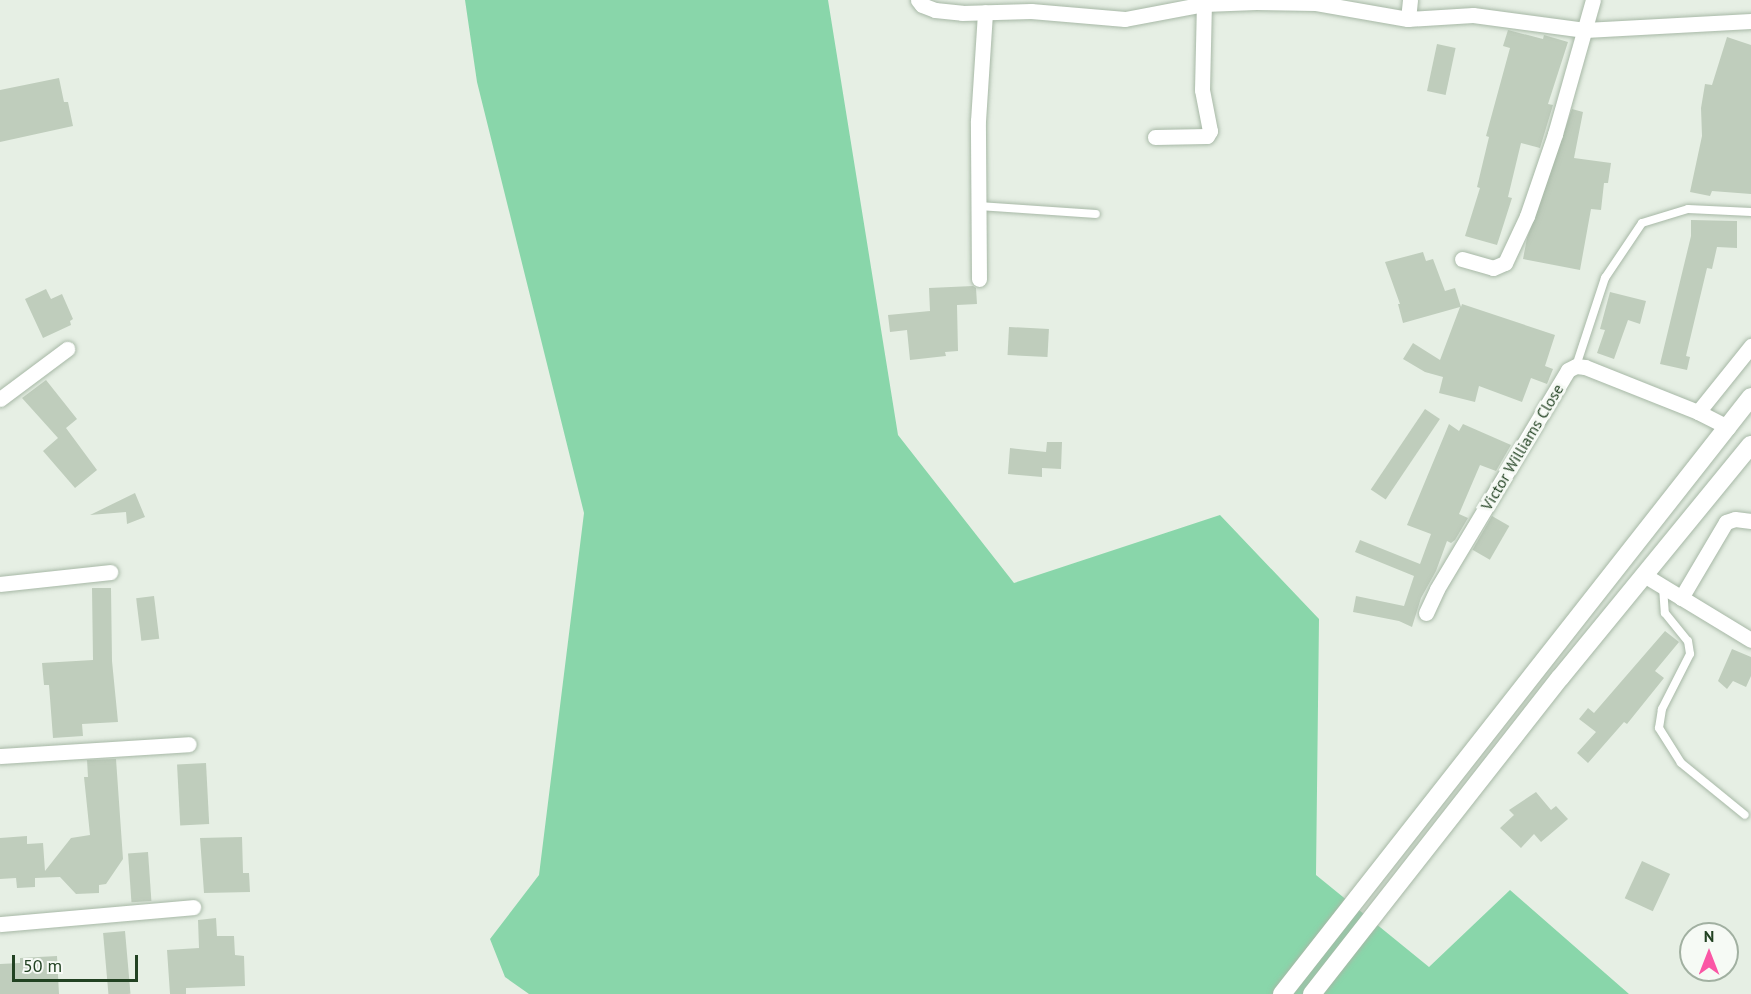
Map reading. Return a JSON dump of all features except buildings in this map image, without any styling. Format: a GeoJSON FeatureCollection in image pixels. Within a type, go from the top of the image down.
{"type":"FeatureCollection","features":[{"type":"Feature","properties":{"kind":"main road"},"geometry":{"type":"LineString","coordinates":[[1282,994],[1751,398]]}},
{"type":"Feature","properties":{"kind":"main road"},"geometry":{"type":"LineString","coordinates":[[1312,994],[1560,678],[1751,445]]}},
{"type":"Feature","properties":{"kind":"street"},"geometry":{"type":"LineString","coordinates":[[918,0],[922,6],[935,10],[985,12],[1032,6],[1125,19],[1204,4],[1316,3],[1408,19],[1473,15],[1585,30],[1751,21]]}},
{"type":"Feature","properties":{"kind":"street"},"geometry":{"type":"LineString","coordinates":[[1408,19],[1410,0]]}},
{"type":"Feature","properties":{"kind":"street"},"geometry":{"type":"LineString","coordinates":[[1462,259],[1493,268],[1505,262],[1527,216],[1555,134],[1593,0]]}},
{"type":"Feature","properties":{"kind":"street"},"geometry":{"type":"LineString","coordinates":[[1155,137],[1207,136],[1210,131],[1202,90],[1204,4]]}},
{"type":"Feature","properties":{"kind":"street"},"geometry":{"type":"LineString","coordinates":[[980,279],[978,121],[985,12]]}},
{"type":"Feature","properties":{"kind":"street"},"geometry":{"type":"LineString","coordinates":[[1698,412],[1751,346]]}},
{"type":"Feature","properties":{"kind":"street"},"geometry":{"type":"LineString","coordinates":[[0,399],[67,349]]}},
{"type":"Feature","properties":{"kind":"street"},"geometry":{"type":"LineString","coordinates":[[1576,366],[1585,367],[1698,412],[1728,427]]}},
{"type":"Feature","properties":{"kind":"street","name":"Victor Williams Close"},"geometry":{"type":"LineString","coordinates":[[1426,613],[1437,589],[1568,370],[1576,366]]}},
{"type":"Feature","properties":{"kind":"street"},"geometry":{"type":"LineString","coordinates":[[1682,598],[1726,522],[1736,519],[1751,521]]}},
{"type":"Feature","properties":{"kind":"street"},"geometry":{"type":"LineString","coordinates":[[0,584],[110,572]]}},
{"type":"Feature","properties":{"kind":"street"},"geometry":{"type":"LineString","coordinates":[[1644,575],[1751,640]]}},
{"type":"Feature","properties":{"kind":"street"},"geometry":{"type":"LineString","coordinates":[[0,756],[189,744]]}},
{"type":"Feature","properties":{"kind":"street"},"geometry":{"type":"LineString","coordinates":[[0,924],[193,907]]}},
{"type":"Feature","properties":{"kind":"lane"},"geometry":{"type":"LineString","coordinates":[[979,206],[1096,214]]}},
{"type":"Feature","properties":{"kind":"lane"},"geometry":{"type":"LineString","coordinates":[[1576,366],[1605,278],[1642,223],[1688,209],[1751,212]]}},
{"type":"Feature","properties":{"kind":"lane"},"geometry":{"type":"LineString","coordinates":[[1663,587],[1665,613],[1688,641],[1690,654],[1662,709],[1659,728],[1681,763],[1746,815]]}},
{"type":"Feature","properties":{"kind":"shaded area"},"geometry":{"type":"Polygon","coordinates":[[[465,0],[828,0],[898,435],[1014,583],[1220,515],[1319,619],[1316,875],[1429,967],[1510,890],[1629,994],[529,994],[505,977],[490,939],[539,875],[584,513],[477,82],[465,0]]]}}]}
